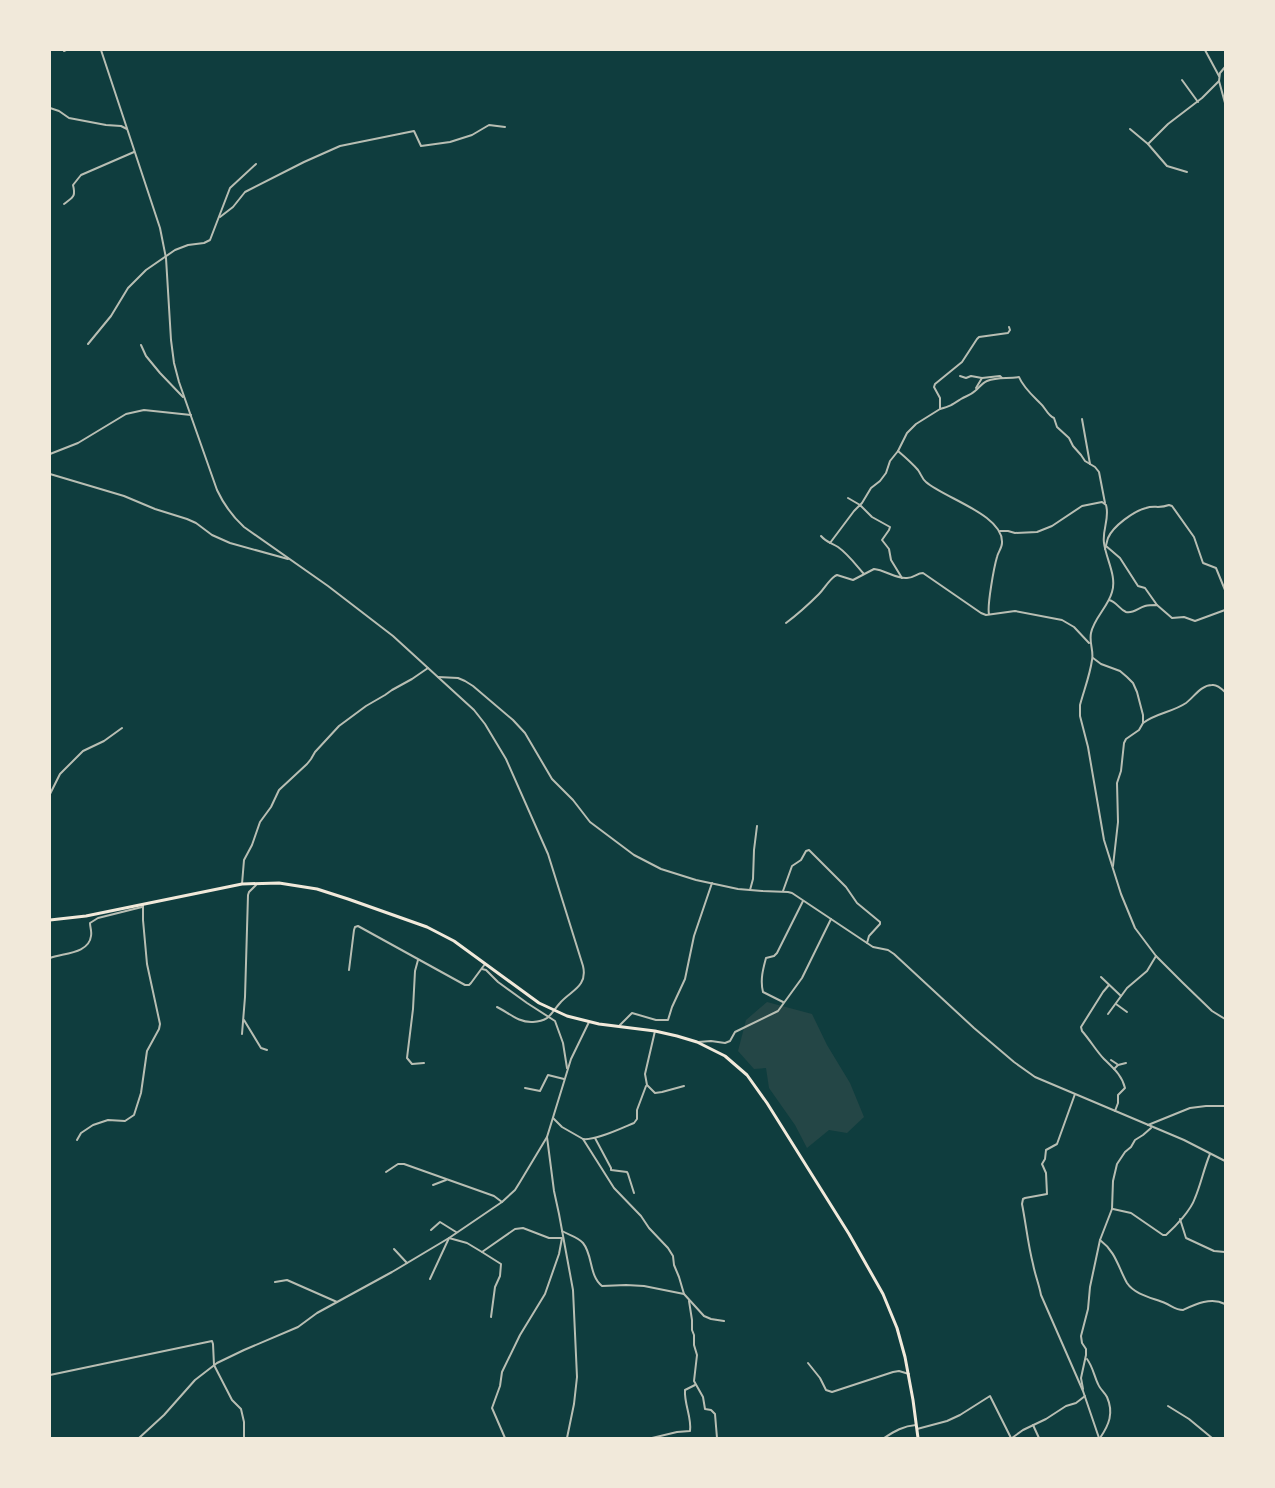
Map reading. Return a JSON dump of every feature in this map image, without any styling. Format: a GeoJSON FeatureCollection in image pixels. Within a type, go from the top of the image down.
{"type":"FeatureCollection","features":[{"type":"Feature","properties":{"kind":"main road"},"geometry":{"type":"LineString","coordinates":[[50,920],[75,918],[143,906],[170,898],[242,884],[279,883],[317,889],[427,926],[448,938],[539,1002],[555,1011],[589,1022],[618,1028],[655,1031],[697,1042],[725,1056],[740,1068],[756,1087],[849,1234],[883,1294],[897,1328],[909,1374],[918,1438]]}},
{"type":"Feature","properties":{"kind":"street"},"geometry":{"type":"LineString","coordinates":[[101,50],[160,228],[166,258],[172,352],[179,382],[217,490],[224,504],[232,516],[244,527],[363,612],[429,667],[474,710],[495,738],[515,778],[548,854],[584,970],[581,984],[578,989],[560,1002],[550,1017],[539,1021],[522,1021],[497,1006]]}},
{"type":"Feature","properties":{"kind":"street"},"geometry":{"type":"LineString","coordinates":[[1205,50],[1219,76]]}},
{"type":"Feature","properties":{"kind":"street"},"geometry":{"type":"LineString","coordinates":[[1225,68],[1219,76],[1225,104]]}},
{"type":"Feature","properties":{"kind":"street"},"geometry":{"type":"LineString","coordinates":[[1182,80],[1198,102]]}},
{"type":"Feature","properties":{"kind":"street"},"geometry":{"type":"LineString","coordinates":[[1148,144],[1168,124],[1198,102],[1219,80]]}},
{"type":"Feature","properties":{"kind":"street"},"geometry":{"type":"LineString","coordinates":[[50,108],[59,111],[69,118],[121,126],[127,129]]}},
{"type":"Feature","properties":{"kind":"street"},"geometry":{"type":"LineString","coordinates":[[220,217],[233,207],[245,192],[340,146],[414,131],[421,146],[450,142],[472,135],[489,125],[505,127]]}},
{"type":"Feature","properties":{"kind":"street"},"geometry":{"type":"LineString","coordinates":[[1130,129],[1148,144],[1167,166],[1187,172]]}},
{"type":"Feature","properties":{"kind":"street"},"geometry":{"type":"LineString","coordinates":[[64,204],[75,194],[73,185],[82,175],[135,152]]}},
{"type":"Feature","properties":{"kind":"street"},"geometry":{"type":"LineString","coordinates":[[88,344],[110,316],[128,288],[146,270],[180,248],[210,240],[230,188],[256,164]]}},
{"type":"Feature","properties":{"kind":"street"},"geometry":{"type":"LineString","coordinates":[[940,408],[940,398],[934,387],[935,384],[962,362],[979,338],[1008,333],[1009,327]]}},
{"type":"Feature","properties":{"kind":"street"},"geometry":{"type":"LineString","coordinates":[[141,345],[146,356],[185,399]]}},
{"type":"Feature","properties":{"kind":"street"},"geometry":{"type":"LineString","coordinates":[[960,376],[966,378],[971,376],[982,378],[1000,376],[1012,379],[1019,377],[1030,394],[1054,418],[1057,426],[1069,438],[1072,446],[1081,454],[1085,461],[1099,472],[1108,514],[1103,536],[1114,585],[1109,600],[1092,628],[1090,644],[1093,658],[1080,711],[1104,840],[1135,928],[1156,956],[1206,1006],[1225,1019]]}},
{"type":"Feature","properties":{"kind":"street"},"geometry":{"type":"LineString","coordinates":[[976,390],[982,378]]}},
{"type":"Feature","properties":{"kind":"street"},"geometry":{"type":"LineString","coordinates":[[830,543],[871,488],[886,473],[890,461],[898,451],[907,433],[916,424],[940,408],[953,406],[962,398],[969,396],[985,382],[1002,378]]}},
{"type":"Feature","properties":{"kind":"street"},"geometry":{"type":"LineString","coordinates":[[50,454],[78,443],[126,414],[144,410],[191,415]]}},
{"type":"Feature","properties":{"kind":"street"},"geometry":{"type":"LineString","coordinates":[[1082,419],[1090,464]]}},
{"type":"Feature","properties":{"kind":"street"},"geometry":{"type":"LineString","coordinates":[[898,451],[916,468],[926,482],[968,506],[1000,531],[1002,547],[997,556],[989,614]]}},
{"type":"Feature","properties":{"kind":"street"},"geometry":{"type":"LineString","coordinates":[[50,474],[124,496],[155,509],[187,519],[212,535],[230,543],[290,560]]}},
{"type":"Feature","properties":{"kind":"street"},"geometry":{"type":"LineString","coordinates":[[848,498],[862,506],[872,517],[890,527],[890,530],[882,540],[889,550],[891,560],[902,578]]}},
{"type":"Feature","properties":{"kind":"street"},"geometry":{"type":"LineString","coordinates":[[1000,531],[1015,533],[1036,532],[1052,526],[1082,506],[1105,503]]}},
{"type":"Feature","properties":{"kind":"street"},"geometry":{"type":"LineString","coordinates":[[1105,551],[1108,538],[1116,527],[1145,508],[1161,508],[1169,504],[1194,538],[1203,563],[1216,568],[1225,590]]}},
{"type":"Feature","properties":{"kind":"street"},"geometry":{"type":"LineString","coordinates":[[821,536],[844,552],[864,574]]}},
{"type":"Feature","properties":{"kind":"street"},"geometry":{"type":"LineString","coordinates":[[1106,546],[1120,558],[1138,586],[1145,588],[1157,605],[1172,618],[1184,617],[1195,621],[1225,610]]}},
{"type":"Feature","properties":{"kind":"street"},"geometry":{"type":"LineString","coordinates":[[786,623],[811,602],[835,576],[853,580],[874,569],[907,579],[917,573],[923,573],[981,613],[989,614],[1015,610],[1062,620],[1074,626],[1090,644]]}},
{"type":"Feature","properties":{"kind":"street"},"geometry":{"type":"LineString","coordinates":[[1109,600],[1128,612],[1134,612],[1148,605],[1157,605]]}},
{"type":"Feature","properties":{"kind":"street"},"geometry":{"type":"LineString","coordinates":[[1093,658],[1101,664],[1120,671],[1133,683],[1143,715],[1143,723]]}},
{"type":"Feature","properties":{"kind":"street"},"geometry":{"type":"LineString","coordinates":[[242,884],[244,860],[252,845],[260,822],[279,790],[307,764],[338,726],[366,706],[429,667]]}},
{"type":"Feature","properties":{"kind":"street"},"geometry":{"type":"LineString","coordinates":[[438,677],[458,678],[465,681],[519,725],[552,779],[573,800],[590,822],[634,854],[661,870],[712,884],[750,890],[792,893],[873,947],[888,950],[894,954],[974,1028],[1035,1077],[1184,1140],[1225,1161]]}},
{"type":"Feature","properties":{"kind":"street"},"geometry":{"type":"LineString","coordinates":[[1113,868],[1118,822],[1117,783],[1121,771],[1124,743],[1150,718],[1184,704],[1202,688],[1212,684],[1225,692]]}},
{"type":"Feature","properties":{"kind":"street"},"geometry":{"type":"LineString","coordinates":[[50,794],[60,774],[79,754],[104,741],[122,728]]}},
{"type":"Feature","properties":{"kind":"street"},"geometry":{"type":"LineString","coordinates":[[750,890],[753,879],[757,826]]}},
{"type":"Feature","properties":{"kind":"street"},"geometry":{"type":"LineString","coordinates":[[783,892],[792,866],[801,860],[806,851],[809,850],[846,887],[857,903],[880,920],[880,924],[869,936],[867,943]]}},
{"type":"Feature","properties":{"kind":"street"},"geometry":{"type":"LineString","coordinates":[[242,1034],[248,895],[258,883]]}},
{"type":"Feature","properties":{"kind":"street"},"geometry":{"type":"LineString","coordinates":[[618,1028],[632,1013],[656,1020],[669,1018],[685,979],[694,936],[712,884]]}},
{"type":"Feature","properties":{"kind":"street"},"geometry":{"type":"LineString","coordinates":[[784,1002],[763,992],[763,970],[766,958],[777,953],[803,901]]}},
{"type":"Feature","properties":{"kind":"street"},"geometry":{"type":"LineString","coordinates":[[50,958],[75,952],[88,943],[91,936],[90,923],[98,918],[143,906],[147,964],[160,1024],[147,1051],[141,1093],[136,1112],[131,1118],[123,1121],[103,1121],[93,1125],[81,1133],[77,1140]]}},
{"type":"Feature","properties":{"kind":"street"},"geometry":{"type":"LineString","coordinates":[[697,1042],[711,1041],[721,1043],[730,1041],[735,1032],[778,1011],[802,978],[831,919]]}},
{"type":"Feature","properties":{"kind":"street"},"geometry":{"type":"LineString","coordinates":[[349,970],[356,926],[467,986],[485,964]]}},
{"type":"Feature","properties":{"kind":"street"},"geometry":{"type":"LineString","coordinates":[[1108,1014],[1127,988],[1147,971],[1156,956]]}},
{"type":"Feature","properties":{"kind":"street"},"geometry":{"type":"LineString","coordinates":[[418,960],[415,971],[408,1058],[414,1065],[424,1063]]}},
{"type":"Feature","properties":{"kind":"street"},"geometry":{"type":"LineString","coordinates":[[482,969],[486,970],[498,982],[527,1004],[555,1021],[561,1036],[567,1070]]}},
{"type":"Feature","properties":{"kind":"street"},"geometry":{"type":"LineString","coordinates":[[1101,977],[1121,996]]}},
{"type":"Feature","properties":{"kind":"street"},"geometry":{"type":"LineString","coordinates":[[1109,985],[1081,1027],[1082,1031],[1104,1059],[1121,1077],[1125,1088],[1118,1095],[1116,1111]]}},
{"type":"Feature","properties":{"kind":"street"},"geometry":{"type":"LineString","coordinates":[[1116,1004],[1128,1012]]}},
{"type":"Feature","properties":{"kind":"street"},"geometry":{"type":"LineString","coordinates":[[244,1020],[261,1048],[267,1050]]}},
{"type":"Feature","properties":{"kind":"street"},"geometry":{"type":"LineString","coordinates":[[139,1438],[164,1416],[195,1380],[214,1365],[298,1327],[317,1313],[449,1238],[502,1202],[515,1190],[547,1137],[571,1059],[589,1022]]}},
{"type":"Feature","properties":{"kind":"street"},"geometry":{"type":"LineString","coordinates":[[655,1031],[645,1074],[647,1085],[655,1093],[684,1086]]}},
{"type":"Feature","properties":{"kind":"street"},"geometry":{"type":"LineString","coordinates":[[1111,1060],[1118,1065]]}},
{"type":"Feature","properties":{"kind":"street"},"geometry":{"type":"LineString","coordinates":[[1114,1069],[1118,1065],[1126,1063]]}},
{"type":"Feature","properties":{"kind":"street"},"geometry":{"type":"LineString","coordinates":[[525,1088],[540,1091],[548,1076],[564,1080]]}},
{"type":"Feature","properties":{"kind":"street"},"geometry":{"type":"LineString","coordinates":[[583,1139],[587,1140],[634,1123],[644,1089],[647,1085]]}},
{"type":"Feature","properties":{"kind":"street"},"geometry":{"type":"LineString","coordinates":[[1075,1094],[1057,1144],[1046,1150],[1045,1159],[1042,1164],[1046,1173],[1047,1194],[1025,1198],[1022,1204],[1032,1263],[1041,1295],[1083,1391],[1100,1438]]}},
{"type":"Feature","properties":{"kind":"street"},"geometry":{"type":"LineString","coordinates":[[1147,1125],[1190,1108],[1225,1106]]}},
{"type":"Feature","properties":{"kind":"street"},"geometry":{"type":"LineString","coordinates":[[552,1118],[583,1139],[614,1188],[671,1252],[684,1294],[689,1300],[704,1316],[724,1321]]}},
{"type":"Feature","properties":{"kind":"street"},"geometry":{"type":"LineString","coordinates":[[1083,1391],[1081,1378],[1086,1350],[1081,1336],[1088,1309],[1090,1287],[1100,1240],[1112,1208],[1113,1181],[1117,1164],[1135,1140],[1152,1127]]}},
{"type":"Feature","properties":{"kind":"street"},"geometry":{"type":"LineString","coordinates":[[505,1438],[492,1408],[500,1386],[502,1372],[520,1335],[545,1294],[559,1254],[562,1238],[547,1137]]}},
{"type":"Feature","properties":{"kind":"street"},"geometry":{"type":"LineString","coordinates":[[594,1137],[611,1170],[627,1172],[634,1193]]}},
{"type":"Feature","properties":{"kind":"street"},"geometry":{"type":"LineString","coordinates":[[1112,1208],[1131,1213],[1164,1236],[1174,1228],[1189,1210],[1195,1199],[1204,1167],[1210,1154]]}},
{"type":"Feature","properties":{"kind":"street"},"geometry":{"type":"LineString","coordinates":[[386,1172],[401,1163],[494,1196],[502,1202]]}},
{"type":"Feature","properties":{"kind":"street"},"geometry":{"type":"LineString","coordinates":[[433,1185],[446,1180]]}},
{"type":"Feature","properties":{"kind":"street"},"geometry":{"type":"LineString","coordinates":[[1180,1219],[1186,1238],[1214,1251],[1225,1252]]}},
{"type":"Feature","properties":{"kind":"street"},"geometry":{"type":"LineString","coordinates":[[431,1230],[440,1222],[456,1232]]}},
{"type":"Feature","properties":{"kind":"street"},"geometry":{"type":"LineString","coordinates":[[482,1252],[515,1229],[523,1228],[549,1238],[562,1238]]}},
{"type":"Feature","properties":{"kind":"street"},"geometry":{"type":"LineString","coordinates":[[562,1231],[584,1244],[596,1280],[602,1286],[626,1284],[684,1294]]}},
{"type":"Feature","properties":{"kind":"street"},"geometry":{"type":"LineString","coordinates":[[449,1238],[467,1243],[500,1264],[500,1276],[495,1287],[491,1318]]}},
{"type":"Feature","properties":{"kind":"street"},"geometry":{"type":"LineString","coordinates":[[430,1279],[449,1238]]}},
{"type":"Feature","properties":{"kind":"street"},"geometry":{"type":"LineString","coordinates":[[562,1238],[573,1290],[577,1363],[574,1404],[567,1438]]}},
{"type":"Feature","properties":{"kind":"street"},"geometry":{"type":"LineString","coordinates":[[1100,1240],[1113,1253],[1130,1286],[1149,1298],[1181,1310],[1199,1303],[1215,1301],[1225,1304]]}},
{"type":"Feature","properties":{"kind":"street"},"geometry":{"type":"LineString","coordinates":[[394,1249],[406,1263]]}},
{"type":"Feature","properties":{"kind":"street"},"geometry":{"type":"LineString","coordinates":[[275,1282],[287,1280],[337,1302]]}},
{"type":"Feature","properties":{"kind":"street"},"geometry":{"type":"LineString","coordinates":[[689,1300],[694,1345],[697,1355],[694,1381],[703,1397],[705,1409],[711,1410],[715,1414],[717,1438]]}},
{"type":"Feature","properties":{"kind":"street"},"geometry":{"type":"LineString","coordinates":[[50,1375],[212,1341],[214,1344],[214,1365],[232,1400],[241,1409],[244,1422],[244,1438]]}},
{"type":"Feature","properties":{"kind":"street"},"geometry":{"type":"LineString","coordinates":[[1086,1358],[1090,1363],[1098,1385],[1107,1397],[1110,1411],[1108,1426],[1100,1438]]}},
{"type":"Feature","properties":{"kind":"street"},"geometry":{"type":"LineString","coordinates":[[808,1363],[820,1378],[826,1390],[832,1392],[899,1370],[909,1374]]}},
{"type":"Feature","properties":{"kind":"street"},"geometry":{"type":"LineString","coordinates":[[652,1438],[690,1431],[691,1426],[685,1404],[685,1390],[696,1385]]}},
{"type":"Feature","properties":{"kind":"street"},"geometry":{"type":"LineString","coordinates":[[917,1429],[947,1421],[990,1396],[1012,1438],[1054,1415],[1066,1406],[1076,1403],[1085,1396]]}},
{"type":"Feature","properties":{"kind":"street"},"geometry":{"type":"LineString","coordinates":[[1168,1406],[1189,1419],[1212,1438]]}},
{"type":"Feature","properties":{"kind":"street"},"geometry":{"type":"LineString","coordinates":[[884,1438],[897,1429],[916,1424]]}},
{"type":"Feature","properties":{"kind":"street"},"geometry":{"type":"LineString","coordinates":[[1033,1425],[1038,1438]]}},
{"type":"Feature","properties":{"kind":"shaded area"},"geometry":{"type":"Polygon","coordinates":[[[767,1002],[812,1014],[827,1045],[850,1083],[864,1117],[847,1133],[829,1130],[807,1148],[795,1125],[769,1088],[766,1068],[754,1069],[738,1051],[746,1020],[767,1002]]]}}]}
